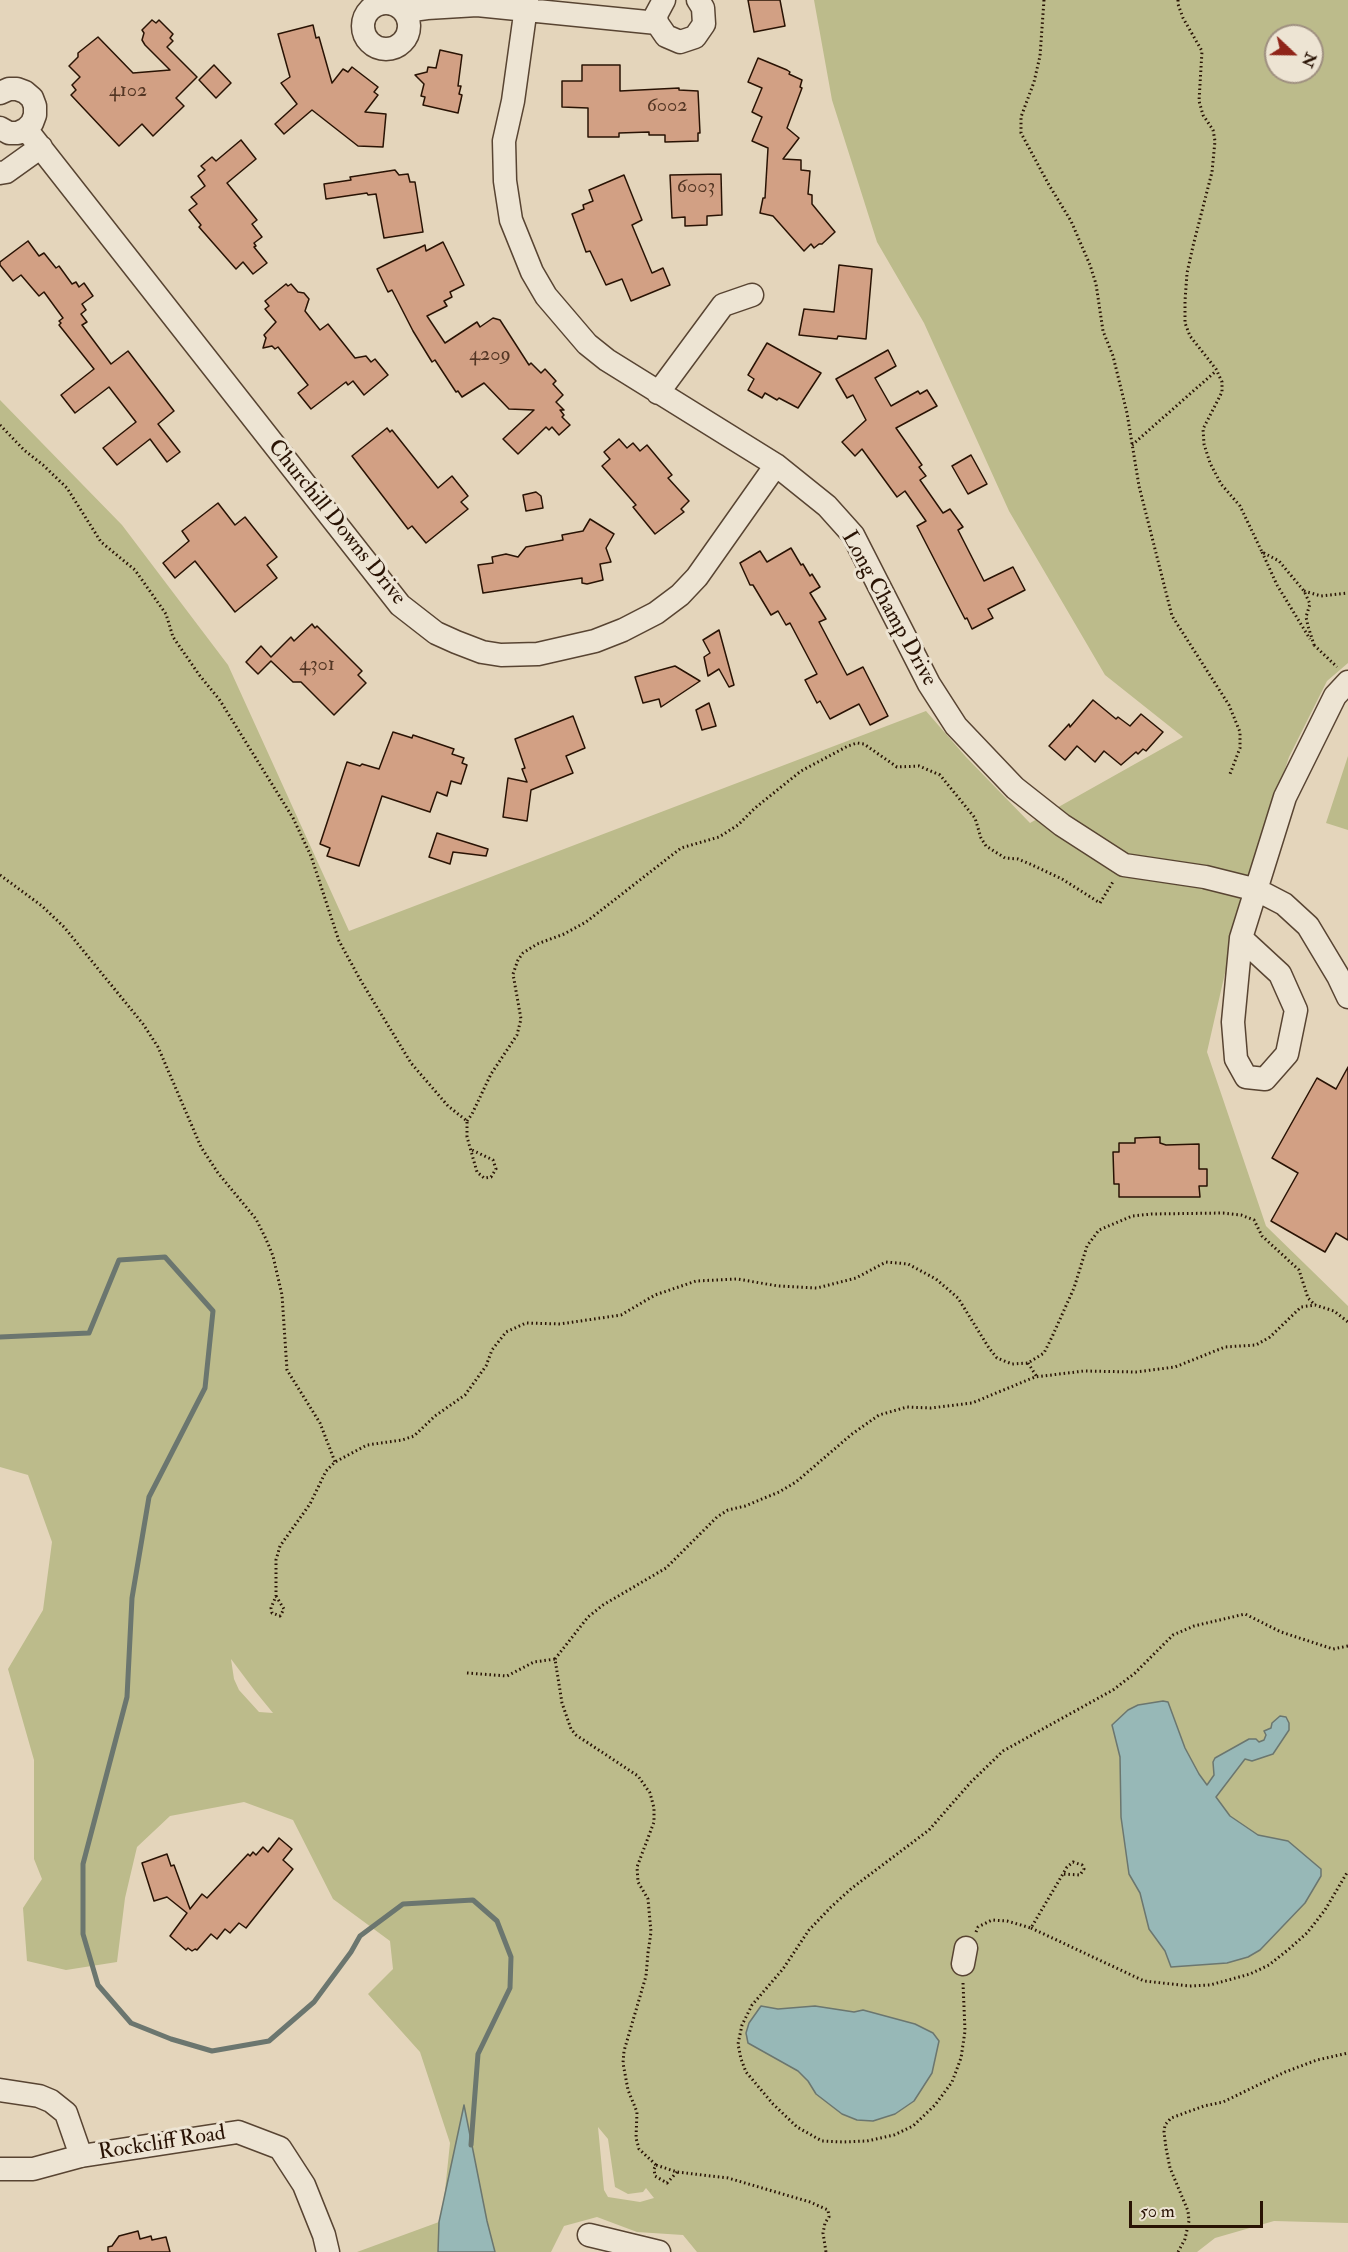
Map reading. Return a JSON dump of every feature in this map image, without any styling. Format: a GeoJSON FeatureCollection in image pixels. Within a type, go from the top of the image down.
{"type":"FeatureCollection","features":[{"type":"Feature","properties":{"kind":"street"},"geometry":{"type":"LineString","coordinates":[[664,0],[656,15],[657,23],[666,36],[681,42],[695,37],[704,24],[705,16],[698,0]]}},
{"type":"Feature","properties":{"kind":"street"},"geometry":{"type":"LineString","coordinates":[[405,12],[456,5],[526,5],[657,23]]}},
{"type":"Feature","properties":{"kind":"street","name":"Long Champ Drive"},"geometry":{"type":"LineString","coordinates":[[526,5],[504,141],[505,181],[511,220],[532,272],[546,296],[593,349],[658,393],[776,465],[827,506],[853,535],[924,674],[956,726],[1015,788],[1062,825],[1124,865],[1205,877],[1257,890],[1284,904],[1308,926],[1348,997]]}},
{"type":"Feature","properties":{"kind":"street"},"geometry":{"type":"LineString","coordinates":[[0,93],[9,89],[26,92],[32,98],[35,106],[32,123],[26,129],[18,133],[9,133],[0,128]]}},
{"type":"Feature","properties":{"kind":"street","name":"Churchill Downs Drive"},"geometry":{"type":"LineString","coordinates":[[26,129],[400,605],[436,633],[456,642],[482,652],[501,655],[538,654],[595,641],[657,613],[680,595],[697,577],[776,465]]}},
{"type":"Feature","properties":{"kind":"street"},"geometry":{"type":"LineString","coordinates":[[0,173],[6,172],[40,147]]}},
{"type":"Feature","properties":{"kind":"street"},"geometry":{"type":"LineString","coordinates":[[658,393],[723,304],[752,296]]}},
{"type":"Feature","properties":{"kind":"street"},"geometry":{"type":"LineString","coordinates":[[1241,938],[1280,974],[1296,1010],[1287,1054],[1265,1079],[1246,1077],[1236,1059],[1233,1022],[1241,938],[1285,797],[1344,676]]}},
{"type":"Feature","properties":{"kind":"street"},"geometry":{"type":"LineString","coordinates":[[0,2090],[39,2096],[51,2101],[66,2113],[81,2156]]}},
{"type":"Feature","properties":{"kind":"street","name":"Rockcliff Road"},"geometry":{"type":"LineString","coordinates":[[0,2169],[33,2169],[81,2156],[238,2132],[280,2148],[304,2185],[324,2235],[328,2252]]}},
{"type":"Feature","properties":{"kind":"street"},"geometry":{"type":"LineString","coordinates":[[589,2235],[659,2252]]}},
{"type":"Feature","properties":{"kind":"path"},"geometry":{"type":"LineString","coordinates":[[1044,0],[1040,56],[1034,82],[1021,117],[1021,133],[1071,221],[1090,265],[1096,284],[1103,331],[1113,356],[1127,412],[1139,486],[1172,616],[1229,705],[1238,725],[1242,740],[1230,774]]}},
{"type":"Feature","properties":{"kind":"path"},"geometry":{"type":"LineString","coordinates":[[1178,0],[1183,18],[1202,51],[1199,101],[1203,115],[1213,130],[1215,141],[1212,172],[1187,273],[1185,323],[1190,336],[1217,371],[1222,382],[1222,392],[1203,429],[1204,444],[1210,463],[1221,484],[1240,506],[1277,585],[1314,645],[1344,676]]}},
{"type":"Feature","properties":{"kind":"path"},"geometry":{"type":"LineString","coordinates":[[1132,446],[1217,371]]}},
{"type":"Feature","properties":{"kind":"path"},"geometry":{"type":"LineString","coordinates":[[0,425],[67,488],[101,542],[135,570],[166,614],[173,637],[219,699],[293,818],[311,856],[339,941],[398,1046],[448,1106],[467,1121]]}},
{"type":"Feature","properties":{"kind":"path"},"geometry":{"type":"LineString","coordinates":[[1262,552],[1279,561],[1304,591],[1310,604],[1306,617],[1314,645]]}},
{"type":"Feature","properties":{"kind":"path"},"geometry":{"type":"LineString","coordinates":[[1304,591],[1321,596],[1348,593]]}},
{"type":"Feature","properties":{"kind":"path"},"geometry":{"type":"LineString","coordinates":[[472,1150],[493,1160],[496,1169],[491,1177],[484,1178],[477,1172],[467,1137],[467,1121],[491,1074],[517,1035],[521,1020],[513,974],[523,953],[537,944],[564,934],[586,922],[681,848],[718,837],[738,825],[755,808],[801,771],[848,746],[856,743],[864,744],[897,767],[919,766],[940,776],[975,818],[981,838],[993,852],[1005,858],[1018,859],[1062,879],[1100,903],[1124,865]]}},
{"type":"Feature","properties":{"kind":"path"},"geometry":{"type":"LineString","coordinates":[[0,875],[42,906],[64,927],[143,1024],[158,1047],[201,1147],[218,1173],[256,1219],[269,1247],[282,1295],[287,1370],[320,1423],[335,1462]]}},
{"type":"Feature","properties":{"kind":"path"},"geometry":{"type":"LineString","coordinates":[[276,1596],[284,1609],[280,1616],[272,1613],[271,1608],[276,1596],[276,1560],[280,1546],[304,1514],[326,1471],[335,1462],[367,1444],[402,1440],[414,1436],[435,1416],[465,1395],[486,1366],[492,1350],[506,1332],[526,1323],[560,1323],[621,1315],[655,1295],[696,1281],[737,1280],[778,1286],[817,1288],[856,1278],[886,1262],[908,1264],[936,1279],[958,1298],[997,1358],[1012,1364],[1028,1364],[1044,1353],[1074,1288],[1087,1246],[1099,1230],[1132,1216],[1152,1214],[1223,1213],[1241,1215],[1254,1220],[1262,1236],[1299,1270],[1308,1298],[1315,1305]]}},
{"type":"Feature","properties":{"kind":"path"},"geometry":{"type":"LineString","coordinates":[[467,1674],[507,1676],[534,1662],[555,1659],[588,1617],[603,1605],[666,1568],[717,1517],[729,1510],[746,1506],[779,1492],[796,1482],[852,1434],[879,1415],[907,1407],[931,1408],[972,1403],[1037,1377],[1084,1371],[1136,1372],[1175,1367],[1225,1347],[1256,1345],[1270,1336],[1301,1307],[1315,1305],[1334,1311],[1348,1322]]}},
{"type":"Feature","properties":{"kind":"path"},"geometry":{"type":"LineString","coordinates":[[1028,1364],[1037,1377]]}},
{"type":"Feature","properties":{"kind":"path"},"geometry":{"type":"LineString","coordinates":[[1348,1646],[1333,1649],[1281,1632],[1245,1614],[1194,1626],[1173,1635],[1135,1673],[1113,1690],[1003,1751],[971,1782],[929,1830],[852,1888],[809,1930],[783,1969],[752,2005],[741,2025],[738,2044],[746,2072],[773,2104],[797,2127],[822,2141],[843,2142],[894,2135],[913,2126],[935,2105],[952,2082],[961,2058],[965,2031],[965,1956],[978,1927],[992,1920],[1007,1921],[1030,1928],[1144,1981],[1190,1986],[1210,1985],[1250,1974],[1269,1965],[1289,1949],[1325,1910],[1348,1871]]}},
{"type":"Feature","properties":{"kind":"path"},"geometry":{"type":"LineString","coordinates":[[555,1659],[562,1703],[571,1729],[576,1735],[638,1776],[650,1793],[654,1808],[654,1822],[637,1867],[638,1882],[648,1899],[650,1918],[646,1976],[636,2018],[624,2051],[623,2063],[628,2090],[637,2112],[636,2138],[639,2149],[656,2165],[677,2172],[728,2178],[810,2202],[828,2210],[829,2217],[823,2233],[826,2252]]}},
{"type":"Feature","properties":{"kind":"path"},"geometry":{"type":"LineString","coordinates":[[1030,1928],[1067,1867],[1074,1862],[1082,1865],[1084,1869],[1080,1875],[1063,1874]]}},
{"type":"Feature","properties":{"kind":"path"},"geometry":{"type":"LineString","coordinates":[[1178,2252],[1185,2239],[1189,2221],[1188,2211],[1173,2177],[1166,2148],[1164,2132],[1171,2118],[1223,2102],[1317,2060],[1348,2053]]}},
{"type":"Feature","properties":{"kind":"path"},"geometry":{"type":"LineString","coordinates":[[656,2165],[655,2176],[667,2183],[677,2172]]}},
{"type":"Feature","properties":{"kind":"shaded area"},"geometry":{"type":"Polygon","coordinates":[[[814,0],[1348,0],[1348,663],[1327,681],[1289,757],[1243,894],[1207,1052],[1266,1226],[1348,1306],[1348,2223],[1274,2221],[1215,2238],[1197,2252],[697,2252],[683,2235],[637,2232],[597,2217],[564,2226],[551,2252],[444,2252],[443,2210],[450,2143],[420,2052],[368,1994],[393,1969],[390,1941],[333,1899],[293,1820],[244,1802],[170,1816],[137,1847],[125,1898],[117,1962],[66,1970],[27,1961],[23,1908],[42,1879],[34,1859],[34,1760],[8,1669],[43,1610],[52,1542],[28,1475],[0,1467],[0,400],[122,525],[228,665],[349,931],[926,711],[966,757],[1030,823],[1183,737],[1105,675],[1009,511],[924,323],[877,242],[832,100],[814,0]],[[231,1659],[234,1679],[239,1690],[259,1712],[273,1713],[255,1691],[231,1659]],[[598,2127],[604,2190],[608,2197],[640,2202],[654,2198],[646,2188],[643,2192],[628,2194],[615,2187],[608,2139],[598,2127]]]}},
{"type":"Feature","properties":{"kind":"shaded area"},"geometry":{"type":"Polygon","coordinates":[[[1348,756],[1348,830],[1326,823],[1348,756]]]}},
{"type":"Feature","properties":{"kind":"shaded area"},"geometry":{"type":"Polygon","coordinates":[[[439,2222],[438,2252],[357,2252],[439,2222]]]}},
{"type":"Feature","properties":{"kind":"water"},"geometry":{"type":"Polygon","coordinates":[[[1168,1702],[1185,1748],[1207,1785],[1214,1775],[1215,1758],[1249,1739],[1256,1739],[1259,1742],[1264,1740],[1266,1735],[1264,1731],[1271,1728],[1272,1723],[1280,1716],[1286,1717],[1289,1723],[1289,1730],[1273,1754],[1252,1761],[1245,1759],[1216,1797],[1230,1816],[1258,1835],[1288,1841],[1321,1869],[1321,1876],[1305,1903],[1260,1950],[1248,1957],[1227,1963],[1171,1967],[1165,1951],[1149,1929],[1140,1893],[1129,1874],[1121,1817],[1120,1757],[1112,1725],[1128,1710],[1138,1705],[1168,1702]]]}},
{"type":"Feature","properties":{"kind":"water"},"geometry":{"type":"Polygon","coordinates":[[[761,2006],[778,2009],[815,2006],[854,2012],[863,2010],[915,2024],[933,2033],[939,2041],[932,2073],[914,2101],[895,2114],[873,2121],[857,2120],[842,2114],[816,2094],[798,2071],[748,2043],[746,2033],[749,2023],[761,2006]]]}},
{"type":"Feature","properties":{"kind":"water"},"geometry":{"type":"Polygon","coordinates":[[[464,2105],[495,2252],[438,2252],[439,2222],[464,2105]]]}},
{"type":"Feature","properties":{"kind":"building"},"geometry":{"type":"Polygon","coordinates":[[[748,0],[780,0],[785,26],[754,32],[748,0]]]}},
{"type":"Feature","properties":{"kind":"building"},"geometry":{"type":"Polygon","coordinates":[[[152,20],[156,23],[159,20],[173,34],[170,38],[173,41],[167,47],[197,77],[176,98],[184,106],[153,136],[142,124],[119,146],[71,95],[76,90],[72,85],[80,77],[69,66],[78,57],[78,53],[98,37],[133,73],[170,70],[142,40],[144,33],[142,30],[152,20]]]}},
{"type":"Feature","properties":{"kind":"building"},"geometry":{"type":"Polygon","coordinates":[[[313,25],[316,38],[319,37],[332,83],[343,69],[348,72],[352,67],[378,87],[374,92],[378,95],[365,112],[386,114],[383,147],[358,146],[312,110],[284,134],[275,124],[297,104],[281,83],[290,77],[278,34],[313,25]]]}},
{"type":"Feature","properties":{"kind":"building"},"geometry":{"type":"Polygon","coordinates":[[[440,50],[462,55],[458,86],[461,86],[459,94],[462,95],[458,113],[423,105],[425,97],[421,96],[424,84],[415,75],[427,72],[428,67],[436,68],[440,50]]]}},
{"type":"Feature","properties":{"kind":"building"},"geometry":{"type":"Polygon","coordinates":[[[758,58],[787,70],[789,74],[802,80],[800,87],[802,88],[787,128],[799,138],[783,159],[801,160],[801,170],[810,171],[808,194],[812,195],[812,204],[835,232],[822,244],[814,248],[811,244],[804,251],[773,216],[760,213],[763,198],[765,198],[768,148],[752,141],[762,117],[752,112],[762,88],[748,82],[758,58]]]}},
{"type":"Feature","properties":{"kind":"building"},"geometry":{"type":"Polygon","coordinates":[[[214,65],[231,83],[216,98],[199,80],[214,65]]]}},
{"type":"Feature","properties":{"kind":"building"},"geometry":{"type":"Polygon","coordinates":[[[582,65],[620,65],[620,91],[679,88],[679,90],[698,91],[700,133],[698,133],[698,141],[665,142],[665,135],[649,135],[649,132],[619,133],[619,137],[588,137],[588,108],[562,107],[562,81],[582,81],[582,65]]]}},
{"type":"Feature","properties":{"kind":"building"},"geometry":{"type":"Polygon","coordinates":[[[241,140],[256,159],[227,183],[257,220],[252,224],[262,237],[254,243],[256,246],[254,247],[267,263],[253,274],[243,262],[236,269],[199,227],[201,225],[189,210],[197,204],[191,197],[205,186],[198,176],[205,170],[201,166],[212,157],[216,161],[241,140]]]}},
{"type":"Feature","properties":{"kind":"building"},"geometry":{"type":"Polygon","coordinates":[[[395,170],[399,175],[408,174],[410,182],[415,182],[423,232],[384,238],[376,194],[368,195],[367,193],[326,199],[324,184],[351,180],[350,177],[395,170]]]}},
{"type":"Feature","properties":{"kind":"building"},"geometry":{"type":"Polygon","coordinates":[[[721,174],[722,215],[707,216],[707,225],[685,226],[685,217],[672,218],[670,175],[721,174]]]}},
{"type":"Feature","properties":{"kind":"building"},"geometry":{"type":"Polygon","coordinates":[[[624,175],[642,220],[632,225],[652,273],[663,268],[670,285],[631,301],[622,279],[606,285],[590,251],[586,252],[572,214],[584,209],[583,205],[593,201],[589,190],[624,175]]]}},
{"type":"Feature","properties":{"kind":"building"},"geometry":{"type":"Polygon","coordinates":[[[28,241],[39,256],[44,253],[56,268],[59,266],[72,284],[76,282],[79,287],[84,283],[93,296],[82,304],[86,310],[81,314],[87,322],[82,325],[111,364],[128,351],[174,411],[158,424],[180,452],[167,462],[150,439],[117,465],[103,448],[136,422],[109,387],[75,413],[61,395],[94,369],[59,325],[61,323],[59,321],[63,318],[44,292],[39,296],[21,275],[13,281],[0,265],[0,262],[28,241]]]}},
{"type":"Feature","properties":{"kind":"building"},"geometry":{"type":"Polygon","coordinates":[[[443,242],[464,285],[450,292],[452,297],[444,301],[447,306],[427,316],[445,343],[477,322],[480,327],[493,318],[500,320],[529,365],[531,363],[541,373],[545,369],[556,381],[553,384],[563,395],[556,402],[564,410],[560,410],[564,415],[562,417],[570,425],[559,435],[552,427],[549,430],[546,427],[518,454],[503,439],[534,410],[509,409],[484,383],[462,397],[458,391],[456,392],[435,360],[432,362],[392,290],[388,292],[377,269],[425,245],[426,251],[443,242]]]}},
{"type":"Feature","properties":{"kind":"building"},"geometry":{"type":"Polygon","coordinates":[[[839,265],[872,269],[866,339],[799,335],[804,309],[834,312],[839,265]]]}},
{"type":"Feature","properties":{"kind":"building"},"geometry":{"type":"Polygon","coordinates":[[[286,284],[288,286],[291,284],[309,299],[305,311],[320,330],[328,324],[355,358],[366,356],[371,362],[375,359],[388,375],[364,395],[353,381],[348,385],[346,382],[311,409],[298,393],[308,385],[278,347],[263,348],[266,338],[264,335],[276,322],[265,309],[269,306],[265,301],[286,284]]]}},
{"type":"Feature","properties":{"kind":"building"},"geometry":{"type":"Polygon","coordinates":[[[767,343],[821,373],[798,408],[779,398],[777,400],[765,393],[762,398],[748,390],[754,379],[748,375],[767,343]]]}},
{"type":"Feature","properties":{"kind":"building"},"geometry":{"type":"Polygon","coordinates":[[[888,350],[896,366],[875,378],[891,406],[918,391],[920,394],[927,390],[937,406],[896,428],[922,465],[919,467],[926,476],[920,480],[943,513],[950,509],[963,527],[958,530],[984,581],[1013,567],[1025,590],[988,609],[993,618],[972,629],[917,526],[926,521],[905,491],[897,497],[862,449],[855,456],[842,442],[866,420],[853,395],[847,398],[836,379],[888,350]]]}},
{"type":"Feature","properties":{"kind":"building"},"geometry":{"type":"Polygon","coordinates":[[[387,428],[390,432],[392,430],[438,488],[452,476],[468,496],[461,502],[468,509],[426,543],[412,526],[408,529],[352,456],[387,428]]]}},
{"type":"Feature","properties":{"kind":"building"},"geometry":{"type":"Polygon","coordinates":[[[619,439],[627,448],[633,443],[640,451],[647,445],[672,475],[668,478],[689,501],[681,509],[684,512],[655,534],[633,507],[636,505],[602,466],[610,459],[604,452],[619,439]]]}},
{"type":"Feature","properties":{"kind":"building"},"geometry":{"type":"Polygon","coordinates":[[[971,455],[987,484],[968,494],[952,466],[971,455]]]}},
{"type":"Feature","properties":{"kind":"building"},"geometry":{"type":"Polygon","coordinates":[[[536,492],[541,496],[543,508],[526,511],[523,495],[536,492]]]}},
{"type":"Feature","properties":{"kind":"building"},"geometry":{"type":"Polygon","coordinates":[[[218,503],[235,525],[245,517],[277,557],[267,565],[277,578],[235,612],[195,561],[175,578],[163,563],[189,541],[182,531],[218,503]]]}},
{"type":"Feature","properties":{"kind":"building"},"geometry":{"type":"Polygon","coordinates":[[[590,519],[614,534],[606,548],[611,562],[600,564],[603,580],[587,584],[582,583],[582,578],[483,593],[478,565],[493,563],[492,557],[506,554],[518,557],[526,547],[563,540],[562,535],[583,531],[590,519]]]}},
{"type":"Feature","properties":{"kind":"building"},"geometry":{"type":"Polygon","coordinates":[[[791,548],[801,565],[803,564],[810,576],[812,574],[820,587],[810,593],[826,619],[819,622],[847,675],[863,667],[888,716],[870,725],[859,704],[830,719],[820,701],[817,703],[805,680],[817,674],[790,623],[786,625],[778,611],[771,615],[753,585],[750,585],[740,563],[760,551],[767,562],[791,548]]]}},
{"type":"Feature","properties":{"kind":"building"},"geometry":{"type":"Polygon","coordinates":[[[312,624],[315,628],[317,626],[362,671],[358,675],[366,683],[334,715],[301,682],[293,682],[271,661],[258,674],[246,662],[261,646],[271,657],[291,637],[294,641],[312,624]]]}},
{"type":"Feature","properties":{"kind":"building"},"geometry":{"type":"Polygon","coordinates":[[[719,630],[734,685],[729,687],[719,669],[708,676],[704,657],[710,653],[703,640],[719,630]]]}},
{"type":"Feature","properties":{"kind":"building"},"geometry":{"type":"Polygon","coordinates":[[[675,666],[700,681],[661,707],[659,699],[643,703],[635,677],[675,666]]]}},
{"type":"Feature","properties":{"kind":"building"},"geometry":{"type":"Polygon","coordinates":[[[1093,700],[1116,719],[1118,717],[1130,726],[1141,714],[1163,732],[1146,751],[1143,749],[1138,754],[1136,752],[1121,765],[1104,751],[1095,762],[1077,746],[1065,760],[1049,746],[1069,724],[1070,727],[1093,700]]]}},
{"type":"Feature","properties":{"kind":"building"},"geometry":{"type":"Polygon","coordinates":[[[709,703],[716,726],[702,730],[696,710],[709,703]]]}},
{"type":"Feature","properties":{"kind":"building"},"geometry":{"type":"Polygon","coordinates":[[[573,716],[585,748],[566,756],[573,773],[531,790],[527,821],[503,817],[508,778],[527,782],[522,769],[525,768],[515,739],[573,716]]]}},
{"type":"Feature","properties":{"kind":"building"},"geometry":{"type":"Polygon","coordinates":[[[393,732],[412,738],[413,735],[454,749],[452,754],[464,758],[462,763],[467,765],[461,784],[451,781],[447,796],[437,792],[430,812],[382,796],[359,866],[327,856],[330,848],[320,844],[347,762],[379,769],[393,732]]]}},
{"type":"Feature","properties":{"kind":"building"},"geometry":{"type":"Polygon","coordinates":[[[437,833],[488,849],[486,856],[453,852],[450,864],[429,857],[437,833]]]}},
{"type":"Feature","properties":{"kind":"building"},"geometry":{"type":"Polygon","coordinates":[[[1348,1067],[1348,1240],[1336,1233],[1325,1252],[1271,1221],[1298,1173],[1272,1158],[1317,1078],[1336,1089],[1348,1067]]]}},
{"type":"Feature","properties":{"kind":"building"},"geometry":{"type":"Polygon","coordinates":[[[1160,1137],[1160,1143],[1166,1145],[1199,1144],[1199,1169],[1207,1169],[1207,1186],[1199,1186],[1200,1197],[1119,1197],[1119,1184],[1114,1184],[1113,1152],[1119,1152],[1119,1143],[1135,1143],[1135,1138],[1160,1137]]]}},
{"type":"Feature","properties":{"kind":"building"},"geometry":{"type":"Polygon","coordinates":[[[279,1838],[292,1849],[283,1860],[293,1869],[246,1928],[239,1923],[230,1933],[225,1929],[217,1939],[211,1934],[197,1950],[192,1951],[188,1948],[186,1950],[170,1936],[187,1913],[167,1897],[154,1901],[142,1863],[167,1854],[171,1866],[174,1865],[190,1909],[202,1894],[207,1898],[248,1854],[250,1856],[253,1852],[256,1855],[263,1847],[268,1852],[279,1838]]]}},
{"type":"Feature","properties":{"kind":"building"},"geometry":{"type":"Polygon","coordinates":[[[138,2231],[140,2239],[151,2236],[152,2240],[166,2237],[170,2252],[108,2252],[108,2247],[112,2246],[119,2236],[138,2231]]]}},
{"type":"Feature","properties":{"kind":"waterway"},"geometry":{"type":"LineString","coordinates":[[0,1337],[89,1333],[119,1260],[165,1257],[213,1311],[205,1388],[149,1497],[132,1598],[127,1697],[83,1864],[83,1934],[98,1985],[131,2023],[171,2039],[212,2051],[269,2041],[314,2002],[360,1936],[403,1904],[473,1900],[497,1921],[511,1957],[510,1988],[478,2054],[471,2145]]}}]}
